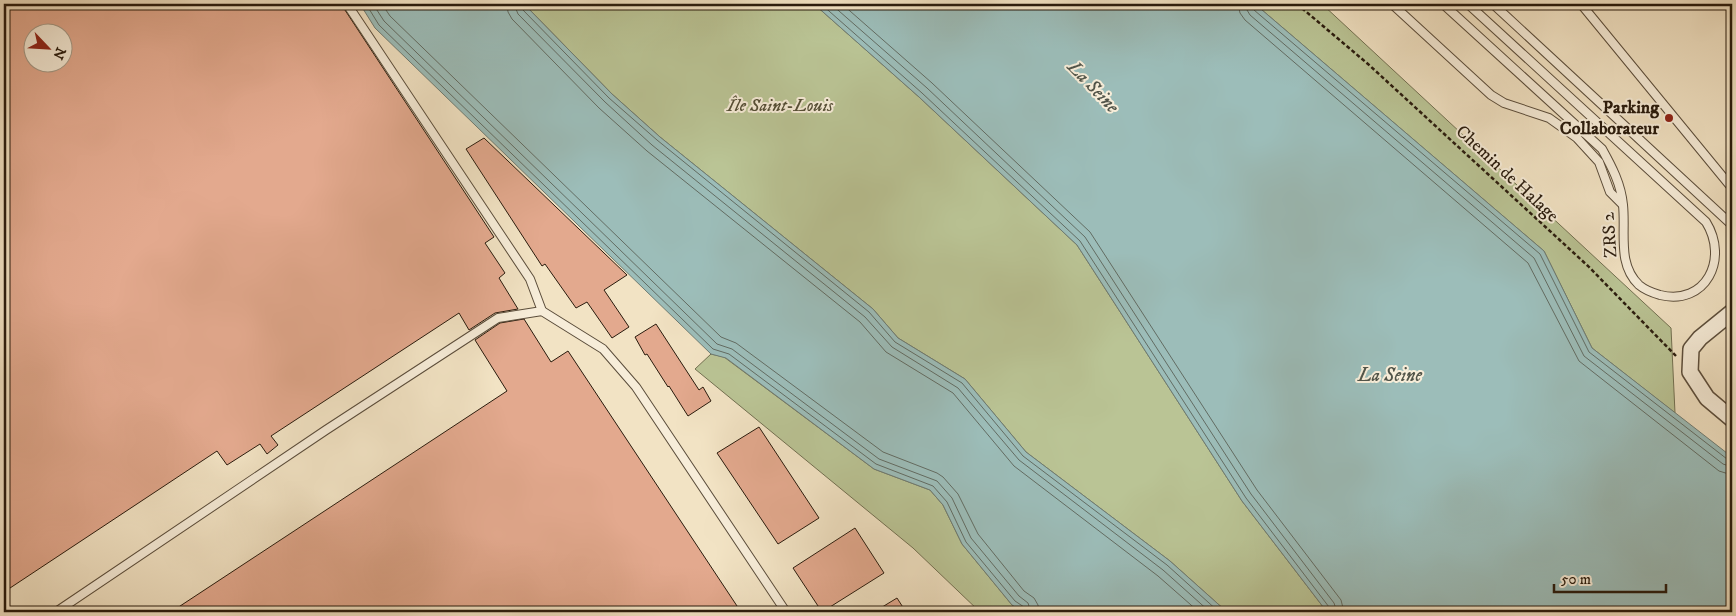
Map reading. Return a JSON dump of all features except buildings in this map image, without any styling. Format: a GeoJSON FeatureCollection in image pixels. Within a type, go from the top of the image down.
{"type":"FeatureCollection","features":[{"type":"Feature","properties":{"kind":"street"},"geometry":{"type":"LineString","coordinates":[[1732,312],[1700,338],[1691,349],[1690,372],[1707,398],[1732,419]]}},
{"type":"Feature","properties":{"kind":"lane"},"geometry":{"type":"LineString","coordinates":[[347,4],[530,279],[542,311],[604,349],[636,387],[786,612]]}},
{"type":"Feature","properties":{"kind":"lane"},"geometry":{"type":"LineString","coordinates":[[1392,4],[1491,95],[1504,102],[1549,118],[1577,138],[1599,162],[1610,192],[1623,205]]}},
{"type":"Feature","properties":{"kind":"lane","name":"ZRS 2"},"geometry":{"type":"LineString","coordinates":[[1443,4],[1602,149],[1617,179],[1623,205],[1624,248],[1628,270],[1640,285],[1652,293],[1671,298],[1699,288],[1707,280],[1712,269],[1716,244],[1706,222],[1468,4]]}},
{"type":"Feature","properties":{"kind":"lane"},"geometry":{"type":"LineString","coordinates":[[1493,4],[1732,226]]}},
{"type":"Feature","properties":{"kind":"lane"},"geometry":{"type":"LineString","coordinates":[[1581,4],[1732,188]]}},
{"type":"Feature","properties":{"kind":"lane"},"geometry":{"type":"LineString","coordinates":[[56,612],[326,430],[498,318],[542,311]]}},
{"type":"Feature","properties":{"kind":"path","name":"Chemin de Halage"},"geometry":{"type":"LineString","coordinates":[[1297,4],[1376,71],[1588,266],[1690,372]]}},
{"type":"Feature","properties":{"kind":"green space","name":"Île Saint-Louis"},"geometry":{"type":"Polygon","coordinates":[[[524,4],[814,4],[919,97],[1077,245],[1242,501],[1327,612],[1227,612],[1170,561],[1026,452],[965,379],[898,338],[873,309],[660,137],[612,94],[524,4]]]}},
{"type":"Feature","properties":{"kind":"green space"},"geometry":{"type":"Polygon","coordinates":[[[1255,4],[1322,4],[1671,328],[1675,413],[1592,348],[1544,251],[1255,4]]]}},
{"type":"Feature","properties":{"kind":"green space"},"geometry":{"type":"Polygon","coordinates":[[[711,354],[724,357],[874,469],[930,490],[943,505],[962,544],[1012,605],[1023,612],[980,612],[913,548],[695,369],[711,354]]]}},
{"type":"Feature","properties":{"kind":"water"},"geometry":{"type":"Polygon","coordinates":[[[360,4],[524,4],[612,94],[660,137],[873,309],[898,338],[965,379],[1026,452],[1170,561],[1227,612],[1023,612],[1012,605],[962,544],[943,505],[930,490],[874,469],[726,358],[711,354],[375,28],[360,4]]]}},
{"type":"Feature","properties":{"kind":"water","name":"La Seine"},"geometry":{"type":"Polygon","coordinates":[[[814,4],[1255,4],[1544,251],[1592,348],[1732,457],[1732,612],[1327,612],[1242,501],[1077,245],[919,97],[814,4]]]}},
{"type":"Feature","properties":{"kind":"place","name":"Parking Collaborateur"},"geometry":{"type":"Point","coordinates":[1669,118]}}]}
